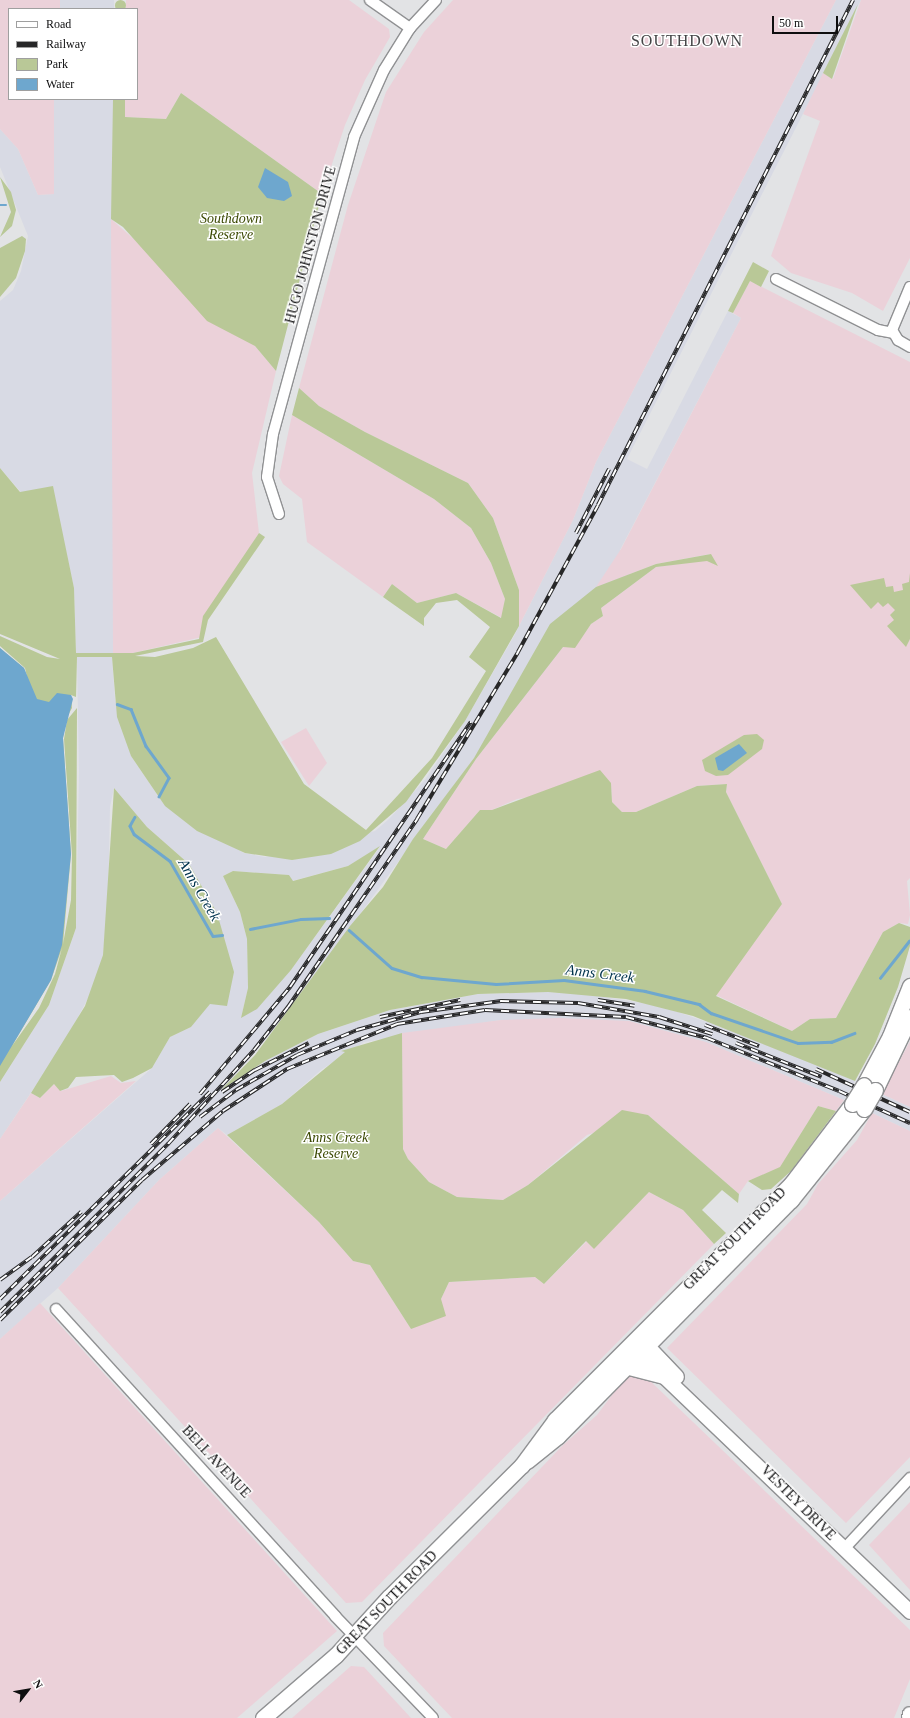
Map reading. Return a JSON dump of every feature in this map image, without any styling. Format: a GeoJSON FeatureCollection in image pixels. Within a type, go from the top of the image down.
{"type":"FeatureCollection","features":[{"type":"Feature","properties":{"kind":"main road","name":"GREAT SOUTH ROAD"},"geometry":{"type":"LineString","coordinates":[[869,1088],[910,986]]}},
{"type":"Feature","properties":{"kind":"main road","name":"GREAT SOUTH ROAD"},"geometry":{"type":"LineString","coordinates":[[263,1718],[336,1655],[353,1635],[522,1465],[555,1420],[638,1344],[808,1182],[858,1106],[910,1017]]}},
{"type":"Feature","properties":{"kind":"main road","name":"GREAT SOUTH ROAD"},"geometry":{"type":"LineString","coordinates":[[522,1465],[547,1447],[626,1366],[638,1344]]}},
{"type":"Feature","properties":{"kind":"main road"},"geometry":{"type":"LineString","coordinates":[[626,1366],[664,1376]]}},
{"type":"Feature","properties":{"kind":"street"},"geometry":{"type":"LineString","coordinates":[[370,0],[410,28]]}},
{"type":"Feature","properties":{"kind":"street","name":"HUGO JOHNSTON DRIVE"},"geometry":{"type":"LineString","coordinates":[[279,514],[267,477],[272,434],[354,137],[384,70],[410,28],[436,0]]}},
{"type":"Feature","properties":{"kind":"street"},"geometry":{"type":"LineString","coordinates":[[776,279],[878,330],[893,333],[910,347]]}},
{"type":"Feature","properties":{"kind":"street"},"geometry":{"type":"LineString","coordinates":[[893,333],[893,322],[910,287]]}},
{"type":"Feature","properties":{"kind":"street","name":"BELL AVENUE"},"geometry":{"type":"LineString","coordinates":[[56,1309],[353,1635],[433,1718]]}},
{"type":"Feature","properties":{"kind":"street","name":"VESTEY DRIVE"},"geometry":{"type":"LineString","coordinates":[[638,1344],[664,1376],[686,1393],[910,1612]]}},
{"type":"Feature","properties":{"kind":"street","name":"VESTEY DRIVE"},"geometry":{"type":"LineString","coordinates":[[638,1344],[678,1379],[686,1393]]}},
{"type":"Feature","properties":{"kind":"street"},"geometry":{"type":"LineString","coordinates":[[844,1549],[910,1478]]}},
{"type":"Feature","properties":{"kind":"street"},"geometry":{"type":"LineString","coordinates":[[909,1718],[910,1714]]}},
{"type":"Feature","properties":{"kind":"shaded area"},"geometry":{"type":"Polygon","coordinates":[[[0,0],[60,0],[60,8],[8,8],[8,100],[54,100],[54,194],[38,195],[18,149],[0,129],[0,0]]]}},
{"type":"Feature","properties":{"kind":"shaded area"},"geometry":{"type":"Polygon","coordinates":[[[60,0],[114,0],[114,8],[60,8],[60,0]]]}},
{"type":"Feature","properties":{"kind":"shaded area"},"geometry":{"type":"Polygon","coordinates":[[[126,0],[349,0],[389,29],[390,37],[365,80],[345,125],[322,194],[181,93],[166,119],[125,117],[125,100],[138,100],[138,8],[126,8],[126,0]]]}},
{"type":"Feature","properties":{"kind":"shaded area"},"geometry":{"type":"Polygon","coordinates":[[[453,0],[836,0],[596,462],[573,520],[519,626],[519,590],[493,518],[468,483],[365,432],[319,406],[299,388],[348,205],[386,92],[424,32],[453,0]]]}},
{"type":"Feature","properties":{"kind":"shaded area"},"geometry":{"type":"Polygon","coordinates":[[[836,0],[861,0],[627,459],[647,469],[728,311],[741,318],[620,550],[634,583],[601,608],[474,758],[287,1014],[224,1088],[265,1061],[318,1034],[390,1010],[478,994],[548,992],[587,994],[660,1006],[745,1035],[855,1081],[844,1100],[706,1042],[629,1021],[501,1020],[364,1042],[321,1070],[282,1104],[227,1135],[218,1128],[159,1180],[58,1288],[0,1339],[0,1201],[152,1068],[170,1037],[191,1027],[210,1003],[189,864],[147,827],[114,788],[110,807],[108,905],[103,955],[96,983],[66,1040],[0,1139],[0,1082],[49,1005],[76,928],[79,772],[77,657],[112,656],[115,699],[131,756],[165,806],[244,853],[265,857],[375,831],[389,819],[424,781],[465,721],[514,636],[573,520],[596,462],[836,0]],[[380,847],[348,866],[292,881],[289,875],[233,871],[223,876],[240,912],[247,939],[248,988],[241,1018],[291,970],[380,847]]]}},
{"type":"Feature","properties":{"kind":"shaded area"},"geometry":{"type":"Polygon","coordinates":[[[861,0],[910,0],[910,258],[883,311],[852,293],[791,273],[771,256],[820,121],[803,114],[823,73],[833,79],[861,0]]]}},
{"type":"Feature","properties":{"kind":"shaded area"},"geometry":{"type":"Polygon","coordinates":[[[54,100],[113,100],[113,653],[76,653],[74,588],[64,542],[0,468],[0,301],[13,290],[21,271],[28,236],[0,167],[0,129],[18,149],[38,195],[54,194],[54,100]]]}},
{"type":"Feature","properties":{"kind":"shaded area"},"geometry":{"type":"Polygon","coordinates":[[[111,219],[255,346],[276,371],[252,473],[259,533],[201,628],[202,637],[133,653],[113,653],[111,219]]]}},
{"type":"Feature","properties":{"kind":"shaded area"},"geometry":{"type":"Polygon","coordinates":[[[750,281],[910,362],[910,878],[907,881],[910,915],[908,924],[899,923],[883,932],[836,1018],[810,1019],[792,1031],[716,995],[782,904],[726,792],[727,784],[697,786],[636,812],[622,812],[612,802],[611,783],[517,799],[492,810],[480,810],[446,849],[423,839],[476,759],[563,647],[575,647],[591,624],[603,616],[601,608],[656,567],[707,560],[717,565],[710,554],[656,564],[596,587],[621,549],[741,318],[733,313],[750,281]]]}},
{"type":"Feature","properties":{"kind":"shaded area"},"geometry":{"type":"Polygon","coordinates":[[[292,415],[434,499],[471,528],[491,563],[505,599],[502,618],[456,593],[417,603],[392,584],[383,597],[307,542],[302,499],[283,484],[279,476],[292,415]]]}},
{"type":"Feature","properties":{"kind":"shaded area"},"geometry":{"type":"Polygon","coordinates":[[[306,728],[327,763],[309,786],[281,742],[306,728]]]}},
{"type":"Feature","properties":{"kind":"shaded area"},"geometry":{"type":"Polygon","coordinates":[[[559,1018],[629,1021],[706,1042],[844,1100],[836,1111],[818,1106],[780,1168],[748,1181],[739,1194],[648,1115],[587,1135],[528,1185],[503,1200],[457,1197],[429,1182],[408,1159],[403,1149],[402,1033],[501,1020],[559,1018]]]}},
{"type":"Feature","properties":{"kind":"shaded area"},"geometry":{"type":"Polygon","coordinates":[[[910,1041],[910,1107],[882,1094],[910,1041]]]}},
{"type":"Feature","properties":{"kind":"shaded area"},"geometry":{"type":"Polygon","coordinates":[[[111,1076],[121,1083],[136,1081],[0,1201],[0,1139],[31,1093],[40,1098],[54,1084],[61,1091],[111,1076]]]}},
{"type":"Feature","properties":{"kind":"shaded area"},"geometry":{"type":"Polygon","coordinates":[[[882,1094],[910,1107],[910,1131],[872,1113],[882,1094]]]}},
{"type":"Feature","properties":{"kind":"shaded area"},"geometry":{"type":"Polygon","coordinates":[[[872,1113],[910,1131],[910,1457],[846,1523],[667,1348],[807,1204],[818,1184],[857,1140],[872,1113]]]}},
{"type":"Feature","properties":{"kind":"shaded area"},"geometry":{"type":"Polygon","coordinates":[[[218,1128],[319,1222],[353,1261],[370,1265],[411,1329],[441,1299],[449,1282],[535,1277],[544,1284],[587,1241],[594,1248],[649,1192],[683,1210],[714,1244],[362,1602],[346,1603],[58,1288],[159,1180],[218,1128]]]}},
{"type":"Feature","properties":{"kind":"shaded area"},"geometry":{"type":"Polygon","coordinates":[[[40,1303],[337,1631],[237,1718],[0,1718],[0,1339],[40,1303]]]}},
{"type":"Feature","properties":{"kind":"shaded area"},"geometry":{"type":"Polygon","coordinates":[[[635,1375],[646,1377],[910,1630],[910,1679],[894,1718],[452,1718],[384,1646],[383,1633],[562,1446],[597,1415],[624,1379],[635,1375]]]}},
{"type":"Feature","properties":{"kind":"shaded area"},"geometry":{"type":"Polygon","coordinates":[[[910,1502],[910,1590],[869,1545],[910,1502]]]}},
{"type":"Feature","properties":{"kind":"shaded area"},"geometry":{"type":"Polygon","coordinates":[[[351,1666],[364,1667],[411,1718],[292,1718],[351,1666]]]}},
{"type":"Feature","properties":{"kind":"green space"},"geometry":{"type":"Polygon","coordinates":[[[120,-1],[125,3],[124,8],[116,8],[114,5],[116,1],[120,-1]]]}},
{"type":"Feature","properties":{"kind":"green space"},"geometry":{"type":"Polygon","coordinates":[[[858,4],[832,79],[823,73],[858,4]]]}},
{"type":"Feature","properties":{"kind":"green space","name":"Southdown Reserve"},"geometry":{"type":"Polygon","coordinates":[[[181,93],[322,194],[276,371],[255,346],[207,321],[123,227],[111,219],[113,100],[125,100],[125,117],[166,119],[181,93]]]}},
{"type":"Feature","properties":{"kind":"green space"},"geometry":{"type":"Polygon","coordinates":[[[0,177],[11,192],[16,210],[12,226],[0,237],[11,212],[0,177]]]}},
{"type":"Feature","properties":{"kind":"green space"},"geometry":{"type":"Polygon","coordinates":[[[22,236],[26,239],[25,251],[16,278],[0,297],[0,248],[22,236]]]}},
{"type":"Feature","properties":{"kind":"green space"},"geometry":{"type":"Polygon","coordinates":[[[753,262],[769,271],[761,287],[750,281],[733,313],[728,311],[753,262]]]}},
{"type":"Feature","properties":{"kind":"green space"},"geometry":{"type":"Polygon","coordinates":[[[299,388],[319,406],[365,432],[468,483],[493,518],[519,590],[519,626],[465,721],[406,802],[360,841],[331,854],[292,860],[245,853],[197,831],[165,806],[131,756],[117,717],[112,657],[77,657],[76,697],[71,695],[72,708],[66,719],[63,738],[71,854],[63,944],[71,900],[72,855],[64,739],[67,720],[77,708],[76,928],[49,1005],[0,1082],[0,648],[24,668],[27,677],[25,668],[0,646],[0,636],[47,657],[60,659],[0,634],[0,468],[20,492],[53,486],[74,588],[76,653],[133,653],[199,639],[203,616],[259,533],[265,537],[208,620],[203,642],[135,656],[155,657],[193,648],[216,637],[304,784],[366,830],[432,758],[486,671],[469,657],[490,627],[457,600],[436,603],[424,618],[424,626],[383,597],[392,584],[417,603],[456,593],[501,618],[505,599],[491,563],[471,528],[434,499],[292,415],[299,388]],[[62,948],[51,980],[12,1046],[39,1008],[55,974],[62,948]]]}},
{"type":"Feature","properties":{"kind":"green space"},"geometry":{"type":"Polygon","coordinates":[[[711,554],[718,566],[707,561],[656,567],[601,608],[603,616],[591,624],[575,648],[563,647],[476,759],[423,839],[446,849],[480,810],[492,810],[600,770],[611,783],[612,802],[622,812],[636,812],[697,786],[727,784],[726,792],[782,904],[716,996],[792,1031],[810,1019],[836,1018],[883,932],[899,923],[910,927],[910,946],[898,987],[875,1044],[855,1081],[693,1016],[626,999],[548,992],[478,994],[390,1010],[318,1034],[265,1061],[221,1090],[255,1055],[350,926],[383,887],[413,839],[474,758],[550,624],[596,587],[656,564],[711,554]]]}},
{"type":"Feature","properties":{"kind":"green space"},"geometry":{"type":"Polygon","coordinates":[[[910,573],[910,639],[906,647],[887,626],[894,620],[890,615],[895,610],[888,603],[883,607],[878,602],[871,609],[850,585],[884,578],[886,587],[893,586],[894,592],[903,590],[902,584],[909,582],[910,573]]]}},
{"type":"Feature","properties":{"kind":"green space"},"geometry":{"type":"Polygon","coordinates":[[[757,734],[764,740],[762,749],[728,775],[716,776],[705,771],[702,760],[744,735],[757,734]]]}},
{"type":"Feature","properties":{"kind":"green space"},"geometry":{"type":"Polygon","coordinates":[[[114,788],[147,827],[189,864],[217,913],[234,972],[227,1006],[210,1004],[191,1027],[170,1037],[152,1068],[133,1078],[122,1082],[114,1075],[76,1077],[68,1088],[60,1091],[54,1084],[40,1098],[31,1093],[85,1006],[103,955],[114,788]]]}},
{"type":"Feature","properties":{"kind":"green space"},"geometry":{"type":"Polygon","coordinates":[[[380,846],[291,970],[257,1009],[241,1018],[248,988],[247,939],[240,912],[223,876],[233,871],[289,875],[293,881],[348,866],[380,846]]]}},
{"type":"Feature","properties":{"kind":"green space","name":"Anns Creek Reserve"},"geometry":{"type":"Polygon","coordinates":[[[402,1033],[403,1149],[408,1159],[429,1182],[457,1197],[503,1200],[528,1185],[622,1110],[648,1115],[739,1194],[738,1203],[722,1190],[702,1210],[726,1233],[714,1244],[683,1210],[649,1192],[594,1249],[586,1241],[544,1284],[535,1277],[449,1282],[441,1299],[446,1316],[411,1329],[370,1265],[353,1261],[319,1222],[227,1135],[282,1104],[345,1052],[341,1051],[402,1033]]]}},
{"type":"Feature","properties":{"kind":"green space"},"geometry":{"type":"Polygon","coordinates":[[[818,1106],[836,1111],[791,1171],[771,1189],[762,1190],[748,1181],[780,1167],[818,1106]]]}},
{"type":"Feature","properties":{"kind":"water"},"geometry":{"type":"Polygon","coordinates":[[[265,168],[288,182],[292,196],[284,201],[267,198],[258,187],[265,168]]]}},
{"type":"Feature","properties":{"kind":"water"},"geometry":{"type":"Polygon","coordinates":[[[0,648],[24,668],[37,699],[49,702],[57,693],[71,695],[73,699],[63,738],[71,854],[62,945],[51,980],[0,1066],[0,648]]]}},
{"type":"Feature","properties":{"kind":"water"},"geometry":{"type":"Polygon","coordinates":[[[739,744],[747,753],[723,771],[718,770],[715,758],[739,744]]]}},
{"type":"Feature","properties":{"kind":"waterway"},"geometry":{"type":"LineString","coordinates":[[0,205],[6,205]]}},
{"type":"Feature","properties":{"kind":"waterway","name":"Anns Creek"},"geometry":{"type":"LineString","coordinates":[[117,704],[131,709],[146,746],[169,778],[159,797]]}},
{"type":"Feature","properties":{"kind":"waterway","name":"Anns Creek"},"geometry":{"type":"LineString","coordinates":[[135,817],[130,826],[134,834],[170,861],[213,936],[222,935]]}},
{"type":"Feature","properties":{"kind":"waterway","name":"Anns Creek"},"geometry":{"type":"LineString","coordinates":[[250,929],[301,919],[329,918]]}},
{"type":"Feature","properties":{"kind":"waterway","name":"Anns Creek"},"geometry":{"type":"LineString","coordinates":[[349,930],[392,968],[422,977],[496,984],[564,980],[645,991],[699,1004],[711,1013],[798,1043],[831,1042],[854,1033]]}},
{"type":"Feature","properties":{"kind":"waterway","name":"Anns Creek"},"geometry":{"type":"LineString","coordinates":[[880,978],[909,941]]}},
{"type":"Feature","properties":{"kind":"railway"},"geometry":{"type":"LineString","coordinates":[[0,1312],[168,1144],[254,1050],[288,1007],[417,819],[518,652],[598,505],[853,0]]}},
{"type":"Feature","properties":{"kind":"railway"},"geometry":{"type":"LineString","coordinates":[[576,533],[609,469]]}},
{"type":"Feature","properties":{"kind":"railway"},"geometry":{"type":"LineString","coordinates":[[200,1094],[290,987],[471,722]]}},
{"type":"Feature","properties":{"kind":"railway"},"geometry":{"type":"LineString","coordinates":[[380,1017],[460,1000]]}},
{"type":"Feature","properties":{"kind":"railway"},"geometry":{"type":"LineString","coordinates":[[598,1000],[635,1006]]}},
{"type":"Feature","properties":{"kind":"railway"},"geometry":{"type":"LineString","coordinates":[[200,1117],[236,1090],[297,1055],[357,1030],[421,1012],[501,1001],[578,1003],[659,1017],[712,1034]]}},
{"type":"Feature","properties":{"kind":"railway"},"geometry":{"type":"LineString","coordinates":[[0,1320],[142,1180],[223,1111],[287,1069],[397,1024],[485,1010],[626,1017],[707,1038],[839,1091],[910,1123]]}},
{"type":"Feature","properties":{"kind":"railway"},"geometry":{"type":"LineString","coordinates":[[705,1025],[759,1046]]}},
{"type":"Feature","properties":{"kind":"railway"},"geometry":{"type":"LineString","coordinates":[[222,1092],[255,1070],[309,1043]]}},
{"type":"Feature","properties":{"kind":"railway"},"geometry":{"type":"LineString","coordinates":[[736,1043],[822,1077]]}},
{"type":"Feature","properties":{"kind":"railway"},"geometry":{"type":"LineString","coordinates":[[816,1069],[910,1112]]}},
{"type":"Feature","properties":{"kind":"railway"},"geometry":{"type":"LineString","coordinates":[[0,1299],[210,1092]]}},
{"type":"Feature","properties":{"kind":"railway"},"geometry":{"type":"LineString","coordinates":[[151,1144],[190,1104]]}},
{"type":"Feature","properties":{"kind":"railway"},"geometry":{"type":"LineString","coordinates":[[0,1280],[32,1257],[81,1212]]}},
{"type":"Feature","properties":{"kind":"district","name":"SOUTHDOWN"},"geometry":{"type":"Point","coordinates":[687,41]}}]}
